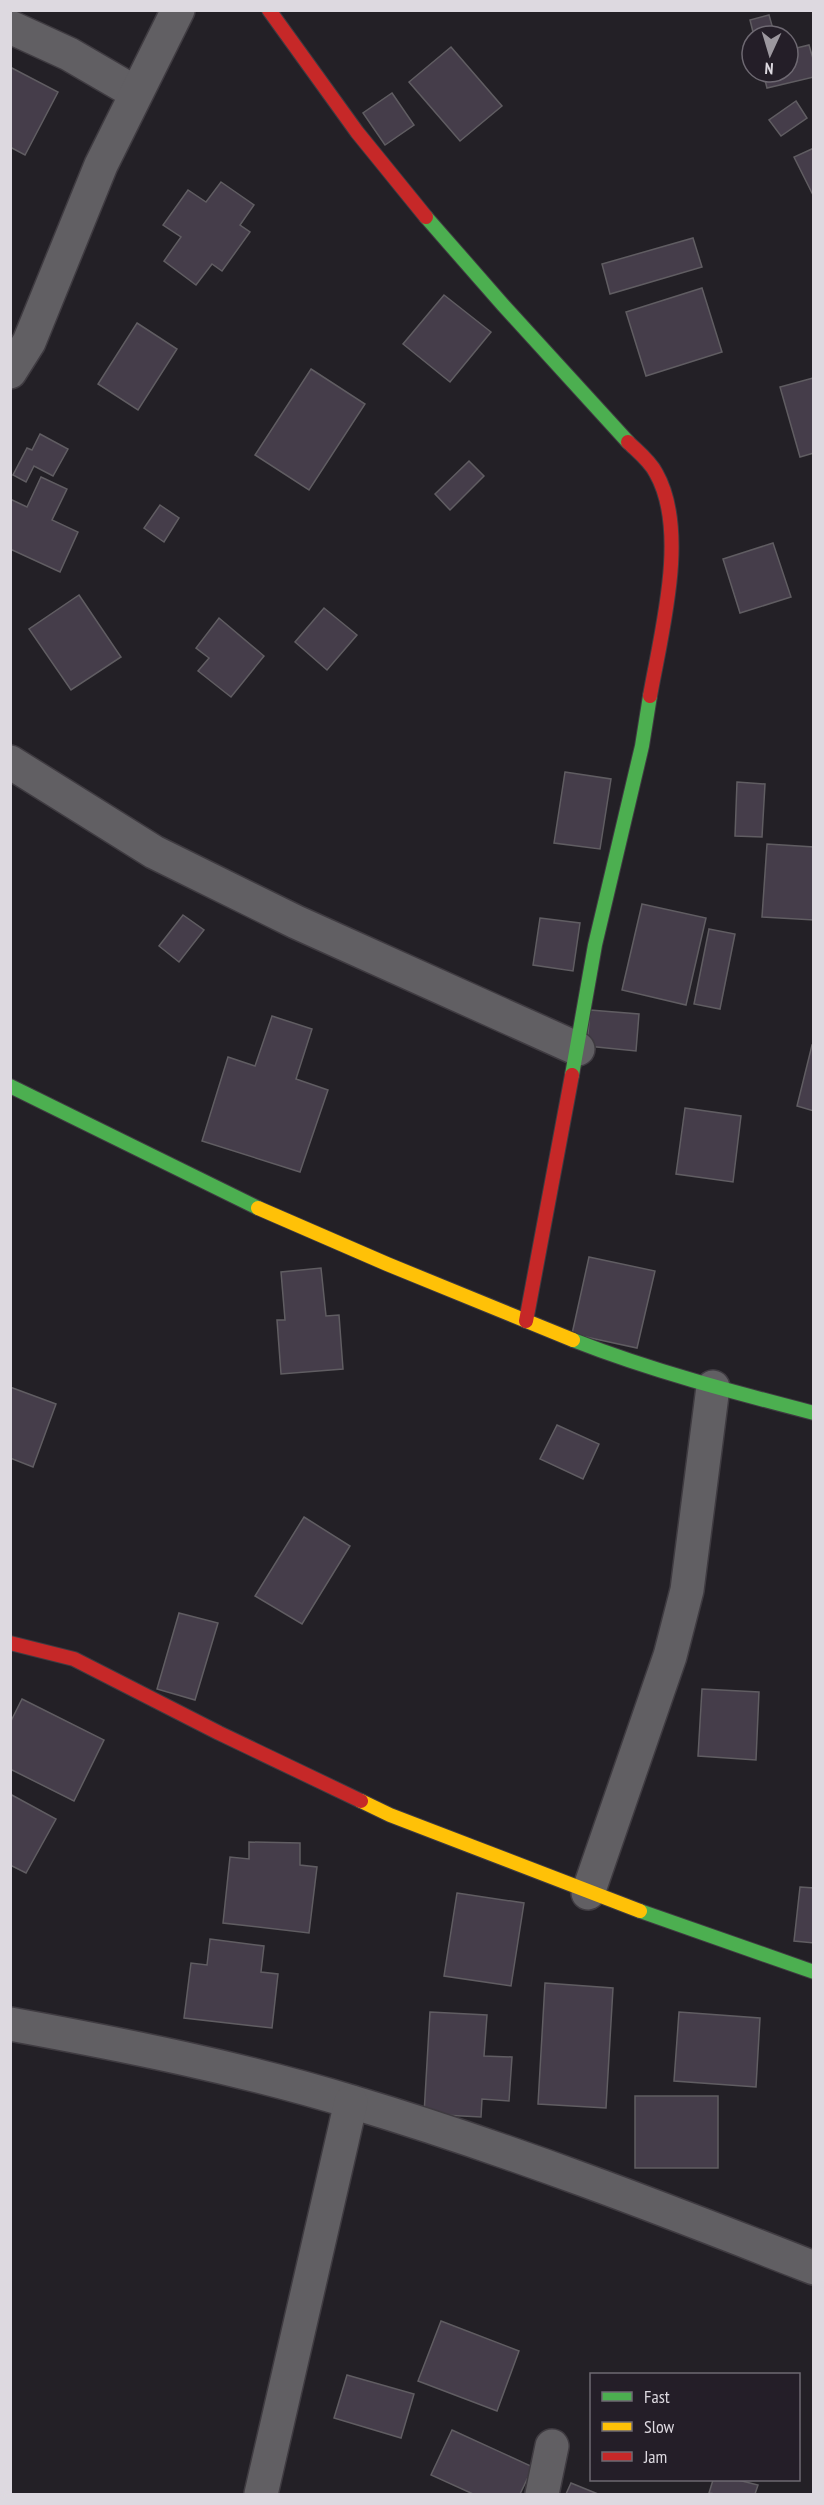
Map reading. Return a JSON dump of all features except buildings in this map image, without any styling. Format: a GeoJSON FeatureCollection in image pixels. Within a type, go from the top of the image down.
{"type":"FeatureCollection","features":[{"type":"Feature","properties":{"kind":"street"},"geometry":{"type":"LineString","coordinates":[[10,372],[28,342],[97,176],[178,10]]}},
{"type":"Feature","properties":{"kind":"street"},"geometry":{"type":"LineString","coordinates":[[269,10],[309,70],[393,178],[506,308],[656,472],[666,501],[672,537],[669,585],[642,746],[595,945],[578,1049],[526,1321]]}},
{"type":"Feature","properties":{"kind":"street"},"geometry":{"type":"LineString","coordinates":[[10,27],[69,54],[136,93]]}},
{"type":"Feature","properties":{"kind":"street"},"geometry":{"type":"LineString","coordinates":[[10,762],[154,852],[296,922],[578,1049]]}},
{"type":"Feature","properties":{"kind":"street"},"geometry":{"type":"LineString","coordinates":[[14,1096],[255,1207],[526,1321],[607,1353],[713,1387],[813,1413]]}},
{"type":"Feature","properties":{"kind":"street"},"geometry":{"type":"LineString","coordinates":[[588,1893],[670,1656],[687,1590],[713,1387]]}},
{"type":"Feature","properties":{"kind":"street"},"geometry":{"type":"LineString","coordinates":[[10,1643],[74,1659],[219,1733],[390,1815],[588,1893],[813,1972]]}},
{"type":"Feature","properties":{"kind":"street"},"geometry":{"type":"LineString","coordinates":[[10,2024],[140,2047],[351,2102],[593,2182],[813,2268]]}},
{"type":"Feature","properties":{"kind":"street"},"geometry":{"type":"LineString","coordinates":[[261,2494],[351,2102]]}},
{"type":"Feature","properties":{"kind":"street"},"geometry":{"type":"LineString","coordinates":[[542,2494],[552,2446]]}},
{"type":"Feature","properties":{"kind":"traffic: fast"},"geometry":{"type":"LineString","coordinates":[[426,217],[628,442]]}},
{"type":"Feature","properties":{"kind":"traffic: fast"},"geometry":{"type":"LineString","coordinates":[[572,1075],[595,945],[642,746],[650,696]]}},
{"type":"Feature","properties":{"kind":"traffic: fast"},"geometry":{"type":"LineString","coordinates":[[10,1086],[258,1208]]}},
{"type":"Feature","properties":{"kind":"traffic: fast"},"geometry":{"type":"LineString","coordinates":[[573,1340],[663,1371],[814,1413]]}},
{"type":"Feature","properties":{"kind":"traffic: fast"},"geometry":{"type":"LineString","coordinates":[[640,1911],[814,1972]]}},
{"type":"Feature","properties":{"kind":"traffic: slow"},"geometry":{"type":"LineString","coordinates":[[258,1208],[573,1340]]}},
{"type":"Feature","properties":{"kind":"traffic: slow"},"geometry":{"type":"LineString","coordinates":[[361,1801],[390,1815],[640,1911]]}},
{"type":"Feature","properties":{"kind":"traffic: jam"},"geometry":{"type":"LineString","coordinates":[[269,10],[357,132],[426,217]]}},
{"type":"Feature","properties":{"kind":"traffic: jam"},"geometry":{"type":"LineString","coordinates":[[628,442],[647,460],[656,473],[666,497],[671,523],[670,583],[650,696]]}},
{"type":"Feature","properties":{"kind":"traffic: jam"},"geometry":{"type":"LineString","coordinates":[[526,1321],[572,1075]]}},
{"type":"Feature","properties":{"kind":"traffic: jam"},"geometry":{"type":"LineString","coordinates":[[10,1643],[74,1659],[219,1733],[361,1801]]}}]}
